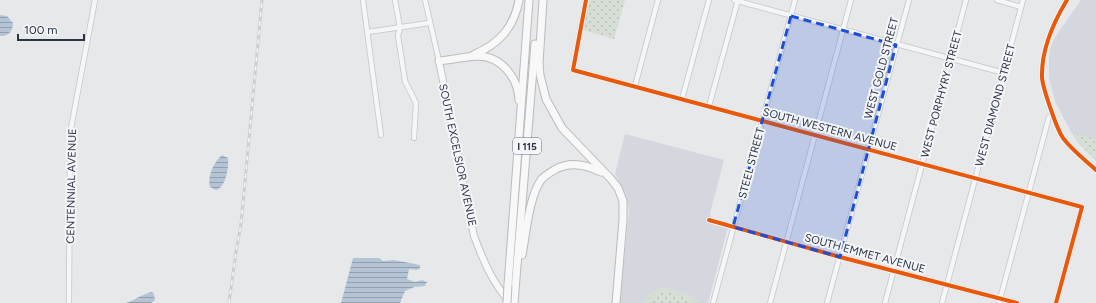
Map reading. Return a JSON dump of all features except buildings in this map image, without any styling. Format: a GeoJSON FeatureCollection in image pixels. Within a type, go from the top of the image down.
{"type":"FeatureCollection","features":[{"type":"Feature","properties":{"kind":"highway"},"geometry":{"type":"LineString","coordinates":[[470,57],[486,49],[501,38],[514,19],[519,0]]}},
{"type":"Feature","properties":{"kind":"highway","name":"I 115"},"geometry":{"type":"LineString","coordinates":[[507,303],[528,0]]}},
{"type":"Feature","properties":{"kind":"highway"},"geometry":{"type":"LineString","coordinates":[[542,0],[539,62],[540,75],[546,99],[562,128],[618,188],[623,202],[623,220],[616,303]]}},
{"type":"Feature","properties":{"kind":"highway","name":"I 115"},"geometry":{"type":"LineString","coordinates":[[514,303],[534,54],[542,0]]}},
{"type":"Feature","properties":{"kind":"highway"},"geometry":{"type":"LineString","coordinates":[[438,61],[478,56],[492,59],[509,71],[515,81],[518,92],[517,168]]}},
{"type":"Feature","properties":{"kind":"highway"},"geometry":{"type":"LineString","coordinates":[[515,291],[534,196],[542,179],[560,167],[569,165],[584,165],[606,174]]}},
{"type":"Feature","properties":{"kind":"main road","name":"SOUTH EXCELSIOR AVENUE"},"geometry":{"type":"LineString","coordinates":[[438,61],[474,236],[490,275],[510,303]]}},
{"type":"Feature","properties":{"kind":"street","name":"CENTENNIAL AVENUE"},"geometry":{"type":"LineString","coordinates":[[69,303],[70,134],[95,0]]}},
{"type":"Feature","properties":{"kind":"street"},"geometry":{"type":"LineString","coordinates":[[364,0],[381,135]]}},
{"type":"Feature","properties":{"kind":"street"},"geometry":{"type":"LineString","coordinates":[[395,0],[400,28],[398,36],[405,82],[416,103],[414,138]]}},
{"type":"Feature","properties":{"kind":"street","name":"SOUTH EXCELSIOR AVENUE"},"geometry":{"type":"LineString","coordinates":[[425,0],[438,61]]}},
{"type":"Feature","properties":{"kind":"street","name":"SOUTH WESTERN AVENUE"},"geometry":{"type":"LineString","coordinates":[[586,0],[573,70],[1082,207],[1056,303]]}},
{"type":"Feature","properties":{"kind":"street"},"geometry":{"type":"LineString","coordinates":[[635,86],[658,0]]}},
{"type":"Feature","properties":{"kind":"street"},"geometry":{"type":"LineString","coordinates":[[682,99],[709,0]]}},
{"type":"Feature","properties":{"kind":"street"},"geometry":{"type":"LineString","coordinates":[[709,106],[737,0],[1004,74]]}},
{"type":"Feature","properties":{"kind":"street","name":"STEEL STREET"},"geometry":{"type":"LineString","coordinates":[[713,303],[795,0]]}},
{"type":"Feature","properties":{"kind":"street"},"geometry":{"type":"LineString","coordinates":[[770,303],[851,0]]}},
{"type":"Feature","properties":{"kind":"street","name":"WEST GOLD STREET"},"geometry":{"type":"LineString","coordinates":[[827,303],[908,0]]}},
{"type":"Feature","properties":{"kind":"street","name":"WEST PORPHYRY STREET"},"geometry":{"type":"LineString","coordinates":[[885,303],[966,0]]}},
{"type":"Feature","properties":{"kind":"street"},"geometry":{"type":"LineString","coordinates":[[997,0],[1021,7]]}},
{"type":"Feature","properties":{"kind":"street","name":"WEST DIAMOND STREET"},"geometry":{"type":"LineString","coordinates":[[942,303],[1023,0]]}},
{"type":"Feature","properties":{"kind":"street"},"geometry":{"type":"LineString","coordinates":[[368,32],[429,24]]}},
{"type":"Feature","properties":{"kind":"street"},"geometry":{"type":"LineString","coordinates":[[999,301],[1049,117]]}},
{"type":"Feature","properties":{"kind":"street","name":"SOUTH EMMET AVENUE"},"geometry":{"type":"LineString","coordinates":[[709,220],[840,257],[947,284],[999,301],[1017,303]]}},
{"type":"Feature","properties":{"kind":"highlighted area"},"geometry":{"type":"Polygon","coordinates":[[[791,16],[896,45],[840,257],[733,227],[791,16]]]}},
{"type":"Feature","properties":{"kind":"shaded area"},"geometry":{"type":"Polygon","coordinates":[[[589,0],[625,0],[614,39],[583,30],[589,0]]]}},
{"type":"Feature","properties":{"kind":"shaded area"},"geometry":{"type":"Polygon","coordinates":[[[1081,0],[1096,0],[1096,161],[1079,144],[1070,130],[1055,101],[1049,78],[1049,55],[1051,46],[1054,39],[1081,0]]]}},
{"type":"Feature","properties":{"kind":"shaded area"},"geometry":{"type":"Polygon","coordinates":[[[1073,133],[1096,139],[1096,159],[1086,150],[1073,133]]]}},
{"type":"Feature","properties":{"kind":"shaded area"},"geometry":{"type":"Polygon","coordinates":[[[625,134],[724,160],[710,213],[711,217],[714,219],[729,223],[708,303],[620,303],[629,210],[625,193],[615,174],[625,134]]]}},
{"type":"Feature","properties":{"kind":"shaded area"},"geometry":{"type":"Polygon","coordinates":[[[665,287],[691,295],[699,303],[694,303],[677,294],[662,291],[650,298],[647,303],[643,303],[650,292],[665,287]]]}},
{"type":"Feature","properties":{"kind":"shaded area"},"geometry":{"type":"Polygon","coordinates":[[[664,291],[688,297],[694,303],[647,303],[650,298],[658,292],[664,291]]]}},
{"type":"Feature","properties":{"kind":"water"},"geometry":{"type":"Polygon","coordinates":[[[0,15],[7,16],[13,23],[10,33],[5,36],[0,36],[0,15]]]}},
{"type":"Feature","properties":{"kind":"water"},"geometry":{"type":"Polygon","coordinates":[[[222,155],[228,158],[228,166],[222,185],[216,190],[210,187],[209,178],[216,161],[222,155]]]}},
{"type":"Feature","properties":{"kind":"water"},"geometry":{"type":"Polygon","coordinates":[[[353,258],[379,258],[383,261],[394,260],[420,265],[420,268],[417,270],[409,269],[407,279],[415,282],[422,280],[427,282],[425,286],[414,287],[405,291],[400,303],[341,303],[353,258]]]}},
{"type":"Feature","properties":{"kind":"water"},"geometry":{"type":"Polygon","coordinates":[[[152,292],[155,300],[151,303],[126,303],[146,294],[152,292]]]}},
{"type":"Feature","properties":{"kind":"railway"},"geometry":{"type":"LineString","coordinates":[[229,303],[241,224],[262,0]]}},
{"type":"Feature","properties":{"kind":"cycle path"},"geometry":{"type":"LineString","coordinates":[[586,0],[573,70],[1082,207],[1056,303]]}},
{"type":"Feature","properties":{"kind":"cycle path"},"geometry":{"type":"LineString","coordinates":[[1067,0],[1049,37],[1042,67],[1042,78],[1045,92],[1061,135],[1070,147],[1096,170]]}},
{"type":"Feature","properties":{"kind":"cycle path"},"geometry":{"type":"LineString","coordinates":[[709,220],[840,257],[1017,303]]}}]}
